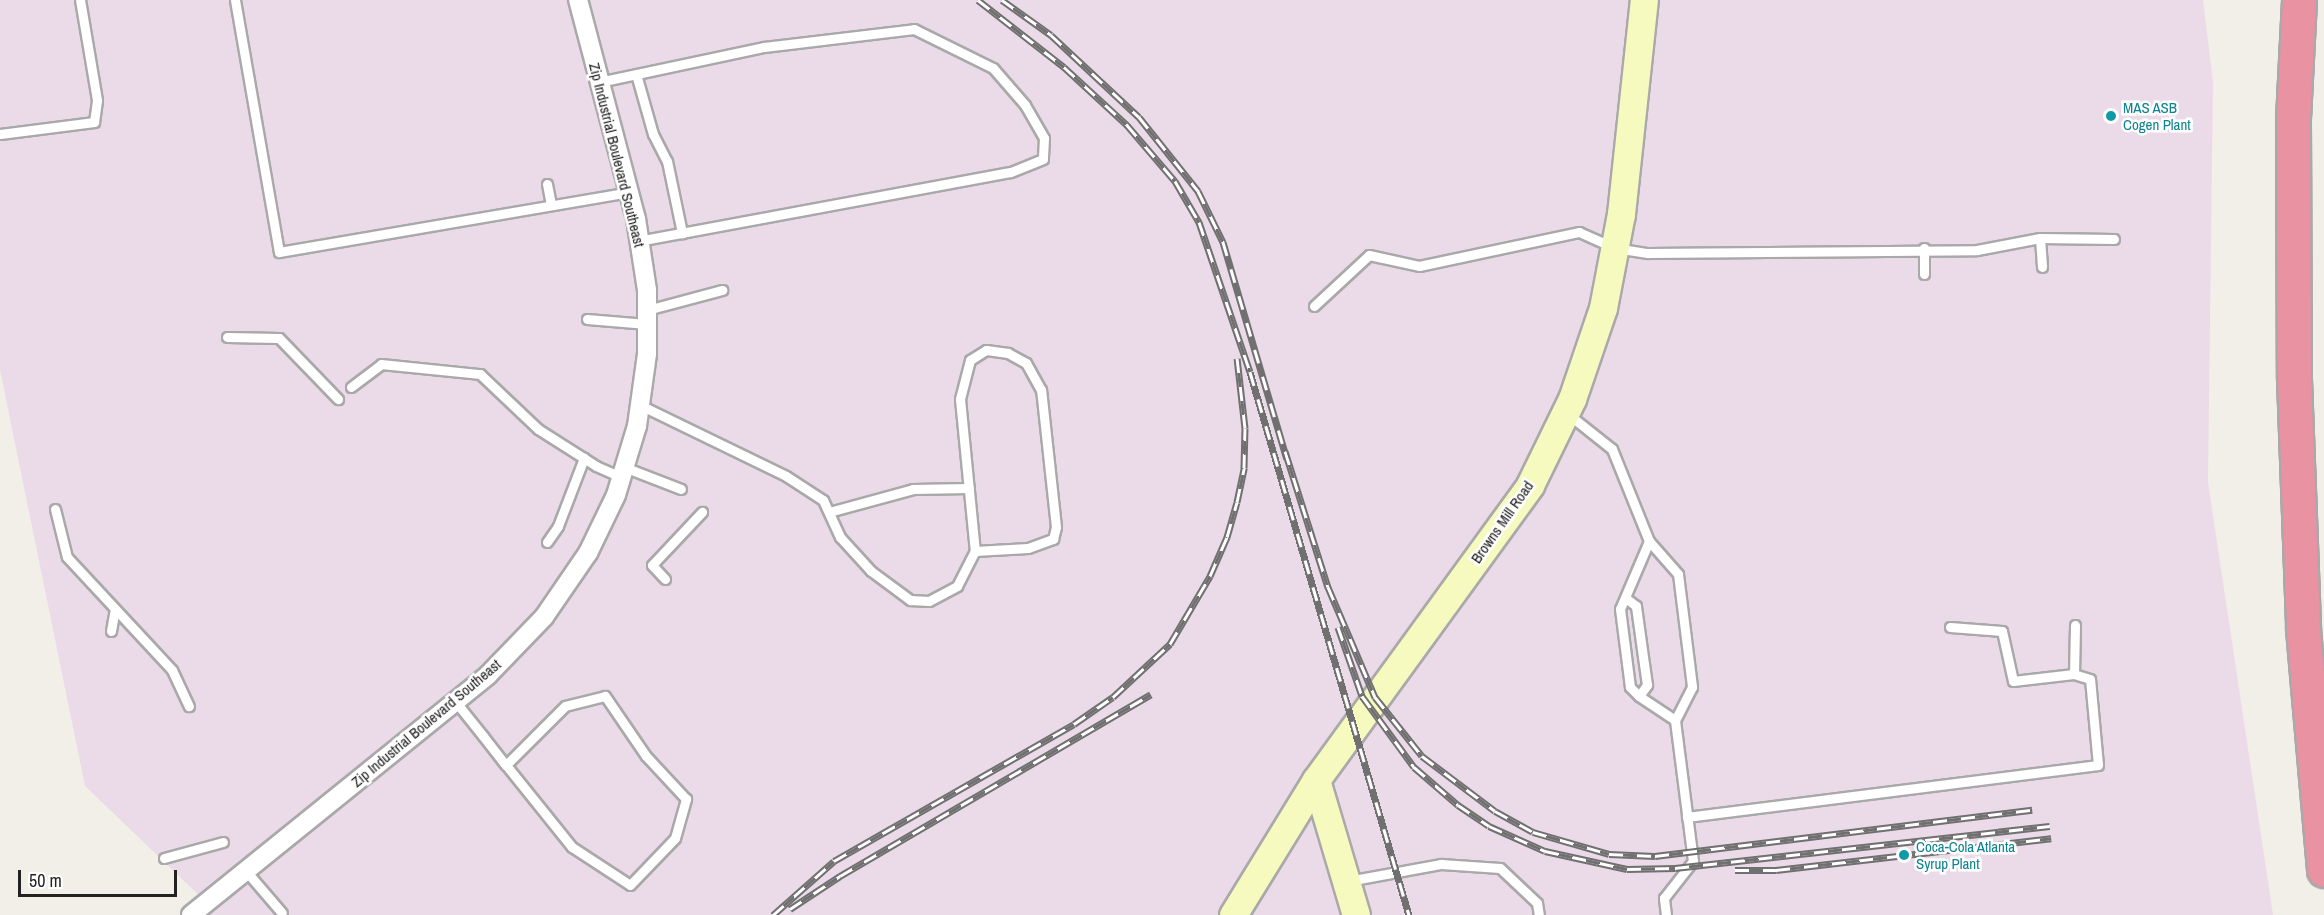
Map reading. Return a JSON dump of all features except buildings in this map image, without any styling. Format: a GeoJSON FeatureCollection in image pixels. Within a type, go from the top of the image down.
{"type":"FeatureCollection","features":[{"type":"Feature","properties":{"kind":"highway"},"geometry":{"type":"LineString","coordinates":[[2283,0],[2293,120]]}},
{"type":"Feature","properties":{"kind":"highway"},"geometry":{"type":"LineString","coordinates":[[2299,0],[2293,120],[2294,379],[2303,629],[2324,870]]}},
{"type":"Feature","properties":{"kind":"street","name":"Zip Industrial Boulevard Southeast"},"geometry":{"type":"LineString","coordinates":[[192,915],[488,675],[544,617],[588,552],[623,472],[640,405],[647,317],[639,241],[578,0]]}},
{"type":"Feature","properties":{"kind":"street","name":"Browns Mill Road"},"geometry":{"type":"LineString","coordinates":[[1233,915],[1316,780],[1530,484],[1566,412],[1603,308],[1615,248],[1644,0]]}},
{"type":"Feature","properties":{"kind":"street"},"geometry":{"type":"LineString","coordinates":[[1316,780],[1356,915]]}},
{"type":"Feature","properties":{"kind":"lane"},"geometry":{"type":"LineString","coordinates":[[0,134],[94,122],[97,100],[80,0]]}},
{"type":"Feature","properties":{"kind":"lane"},"geometry":{"type":"LineString","coordinates":[[235,0],[279,252],[628,192]]}},
{"type":"Feature","properties":{"kind":"lane"},"geometry":{"type":"LineString","coordinates":[[599,82],[722,55],[898,28],[914,29],[993,68],[1025,105],[1044,138],[1046,155],[1038,163],[1010,172],[639,241]]}},
{"type":"Feature","properties":{"kind":"lane"},"geometry":{"type":"LineString","coordinates":[[636,74],[653,134],[667,161],[682,233]]}},
{"type":"Feature","properties":{"kind":"lane"},"geometry":{"type":"LineString","coordinates":[[547,184],[551,205]]}},
{"type":"Feature","properties":{"kind":"lane"},"geometry":{"type":"LineString","coordinates":[[1314,306],[1369,255],[1419,266],[1579,232],[1615,248],[1648,253],[1977,250],[2040,238],[2114,239]]}},
{"type":"Feature","properties":{"kind":"lane"},"geometry":{"type":"LineString","coordinates":[[2040,238],[2042,267]]}},
{"type":"Feature","properties":{"kind":"lane"},"geometry":{"type":"LineString","coordinates":[[1924,249],[1924,274]]}},
{"type":"Feature","properties":{"kind":"lane"},"geometry":{"type":"LineString","coordinates":[[587,319],[647,317],[722,290]]}},
{"type":"Feature","properties":{"kind":"lane"},"geometry":{"type":"LineString","coordinates":[[227,337],[279,338],[338,399]]}},
{"type":"Feature","properties":{"kind":"lane"},"geometry":{"type":"LineString","coordinates":[[640,405],[786,476],[823,500],[840,537],[871,571],[910,600],[929,601],[957,586],[975,551],[960,399],[965,372],[970,360],[986,350],[1008,353],[1026,363],[1041,390],[1056,527],[1053,539],[1044,546],[975,551]]}},
{"type":"Feature","properties":{"kind":"lane"},"geometry":{"type":"LineString","coordinates":[[351,387],[381,364],[480,374],[538,429],[584,458],[681,489]]}},
{"type":"Feature","properties":{"kind":"lane"},"geometry":{"type":"LineString","coordinates":[[1566,412],[1612,449],[1649,542],[1678,574],[1692,687],[1675,720],[1693,861],[1664,898],[1666,915]]}},
{"type":"Feature","properties":{"kind":"lane"},"geometry":{"type":"LineString","coordinates":[[547,542],[558,526],[584,458]]}},
{"type":"Feature","properties":{"kind":"lane"},"geometry":{"type":"LineString","coordinates":[[829,512],[913,489],[969,488]]}},
{"type":"Feature","properties":{"kind":"lane"},"geometry":{"type":"LineString","coordinates":[[56,509],[67,557],[172,670],[189,706]]}},
{"type":"Feature","properties":{"kind":"lane"},"geometry":{"type":"LineString","coordinates":[[665,579],[652,565],[702,512]]}},
{"type":"Feature","properties":{"kind":"lane"},"geometry":{"type":"LineString","coordinates":[[1649,542],[1627,598],[1620,609],[1630,687],[1639,696],[1675,720]]}},
{"type":"Feature","properties":{"kind":"lane"},"geometry":{"type":"LineString","coordinates":[[1627,598],[1636,606],[1647,685],[1639,696]]}},
{"type":"Feature","properties":{"kind":"lane"},"geometry":{"type":"LineString","coordinates":[[111,631],[115,609]]}},
{"type":"Feature","properties":{"kind":"lane"},"geometry":{"type":"LineString","coordinates":[[2074,674],[2075,625]]}},
{"type":"Feature","properties":{"kind":"lane"},"geometry":{"type":"LineString","coordinates":[[1687,817],[2098,765],[2090,679],[2074,674],[2013,681],[2002,631],[1950,627]]}},
{"type":"Feature","properties":{"kind":"lane"},"geometry":{"type":"LineString","coordinates":[[455,701],[506,765],[572,847],[630,885],[675,838],[686,799],[646,756],[605,696],[565,706],[506,765]]}},
{"type":"Feature","properties":{"kind":"lane"},"geometry":{"type":"LineString","coordinates":[[164,858],[223,842]]}},
{"type":"Feature","properties":{"kind":"lane"},"geometry":{"type":"LineString","coordinates":[[1346,882],[1441,864],[1500,868],[1537,903],[1539,915]]}},
{"type":"Feature","properties":{"kind":"lane"},"geometry":{"type":"LineString","coordinates":[[246,871],[282,913]]}},
{"type":"Feature","properties":{"kind":"shaded area"},"geometry":{"type":"Polygon","coordinates":[[[0,0],[2203,0],[2213,82],[2208,482],[2273,915],[194,915],[207,903],[85,786],[0,370],[0,0]]]}},
{"type":"Feature","properties":{"kind":"railway"},"geometry":{"type":"LineString","coordinates":[[978,0],[1064,67],[1127,125],[1175,181],[1199,222],[1250,372],[1409,915]]}},
{"type":"Feature","properties":{"kind":"railway"},"geometry":{"type":"LineString","coordinates":[[1002,0],[1051,35],[1139,117],[1198,191],[1223,242],[1287,459]]}},
{"type":"Feature","properties":{"kind":"railway"},"geometry":{"type":"LineString","coordinates":[[773,915],[834,861],[1074,724],[1113,697],[1170,644],[1210,576],[1227,537],[1237,502],[1244,468],[1245,428],[1237,358]]}},
{"type":"Feature","properties":{"kind":"railway"},"geometry":{"type":"LineString","coordinates":[[1285,451],[1328,587],[1375,697],[1422,756],[1495,811],[1533,832],[1609,854],[1655,856],[2032,810]]}},
{"type":"Feature","properties":{"kind":"railway"},"geometry":{"type":"LineString","coordinates":[[1338,627],[1362,696],[1414,767],[1458,805],[1489,826],[1545,851],[1627,869],[1675,868],[2050,826]]}},
{"type":"Feature","properties":{"kind":"railway"},"geometry":{"type":"LineString","coordinates":[[790,909],[840,876],[1151,694]]}},
{"type":"Feature","properties":{"kind":"railway"},"geometry":{"type":"LineString","coordinates":[[1735,870],[1776,870],[2051,838]]}},
{"type":"Feature","properties":{"kind":"place","name":"MAS ASB Cogen Plant"},"geometry":{"type":"Point","coordinates":[2111,116]}},
{"type":"Feature","properties":{"kind":"place","name":"Coca-Cola Atlanta Syrup Plant"},"geometry":{"type":"Point","coordinates":[1904,855]}}]}
